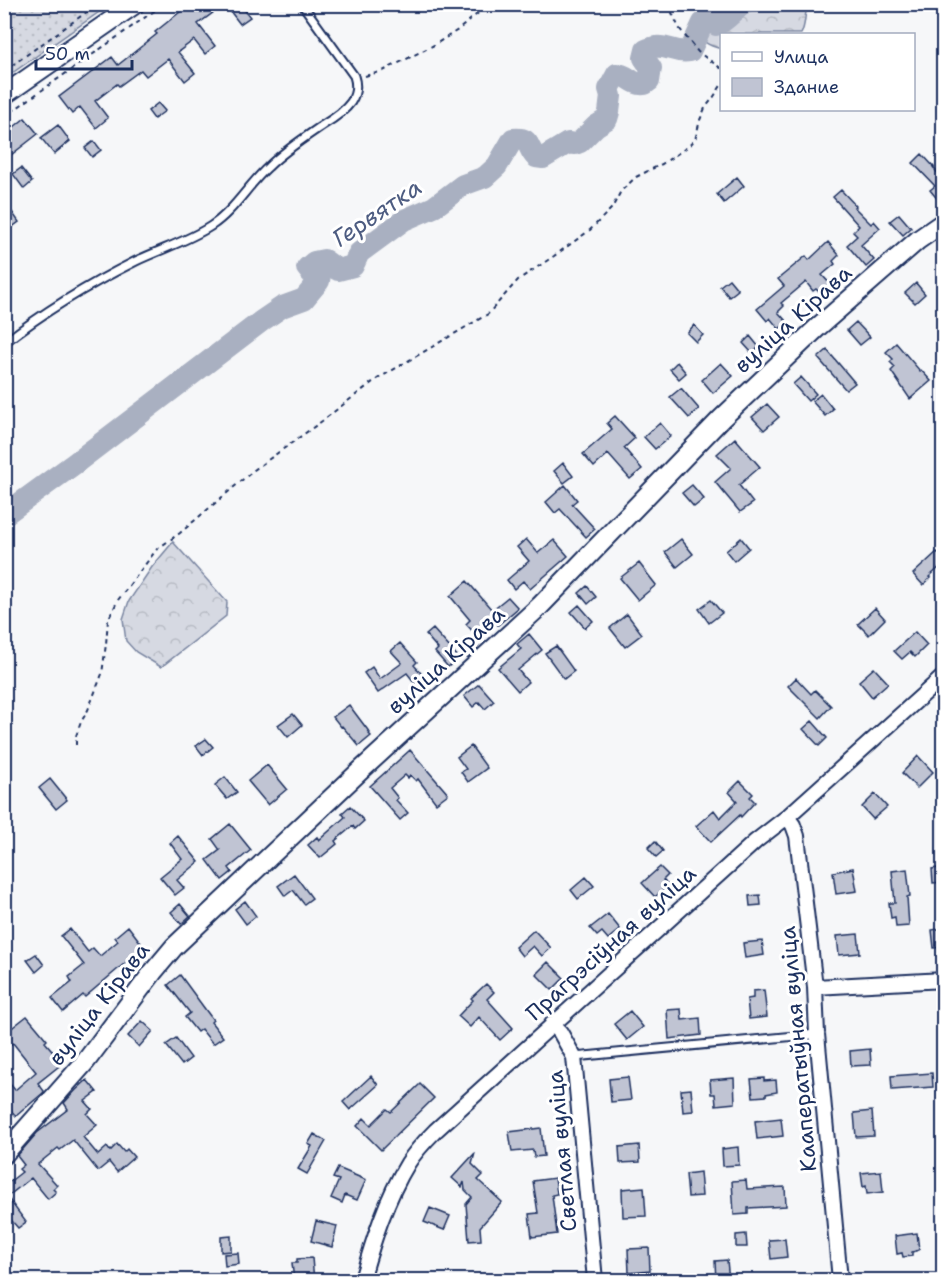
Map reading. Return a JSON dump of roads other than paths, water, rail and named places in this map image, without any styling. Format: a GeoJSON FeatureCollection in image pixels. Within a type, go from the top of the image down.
{"type":"FeatureCollection","features":[{"type":"Feature","properties":{"kind":"street"},"geometry":{"type":"LineString","coordinates":[[4,95],[135,4]]}},
{"type":"Feature","properties":{"kind":"street","name":"вуліца Кірава"},"geometry":{"type":"LineString","coordinates":[[4,1154],[86,1061],[174,947],[359,772],[540,606],[721,418],[818,327],[918,240],[944,222]]}},
{"type":"Feature","properties":{"kind":"street","name":"Прагрэсіўная вуліца"},"geometry":{"type":"LineString","coordinates":[[362,1281],[368,1257],[388,1204],[408,1163],[420,1146],[756,841],[787,817],[944,676]]}},
{"type":"Feature","properties":{"kind":"street","name":"Кааператыўная вуліца"},"geometry":{"type":"LineString","coordinates":[[787,817],[797,836],[815,987],[817,1034],[840,1281]]}},
{"type":"Feature","properties":{"kind":"street"},"geometry":{"type":"LineString","coordinates":[[815,987],[944,980]]}},
{"type":"Feature","properties":{"kind":"street","name":"Светлая вуліца"},"geometry":{"type":"LineString","coordinates":[[552,1024],[560,1032],[574,1057],[595,1281]]}},
{"type":"Feature","properties":{"kind":"lane"},"geometry":{"type":"LineString","coordinates":[[4,343],[79,291],[212,225],[230,210],[269,165],[350,104],[356,88],[354,76],[302,4]]}},
{"type":"Feature","properties":{"kind":"lane"},"geometry":{"type":"LineString","coordinates":[[574,1057],[817,1034]]}},
{"type":"Feature","properties":{"kind":"waterway","name":"Гервятка"},"geometry":{"type":"LineString","coordinates":[[4,515],[263,320],[282,307],[304,299],[319,281],[320,274],[317,271],[311,273],[307,268],[314,262],[324,260],[338,270],[353,266],[359,253],[404,220],[434,207],[463,185],[485,177],[497,166],[513,139],[526,141],[536,157],[543,158],[568,143],[580,142],[596,126],[607,119],[611,96],[609,89],[617,74],[645,84],[649,81],[651,68],[644,58],[646,50],[660,47],[690,51],[703,23],[713,19],[716,25],[727,19],[743,4]]}}]}
